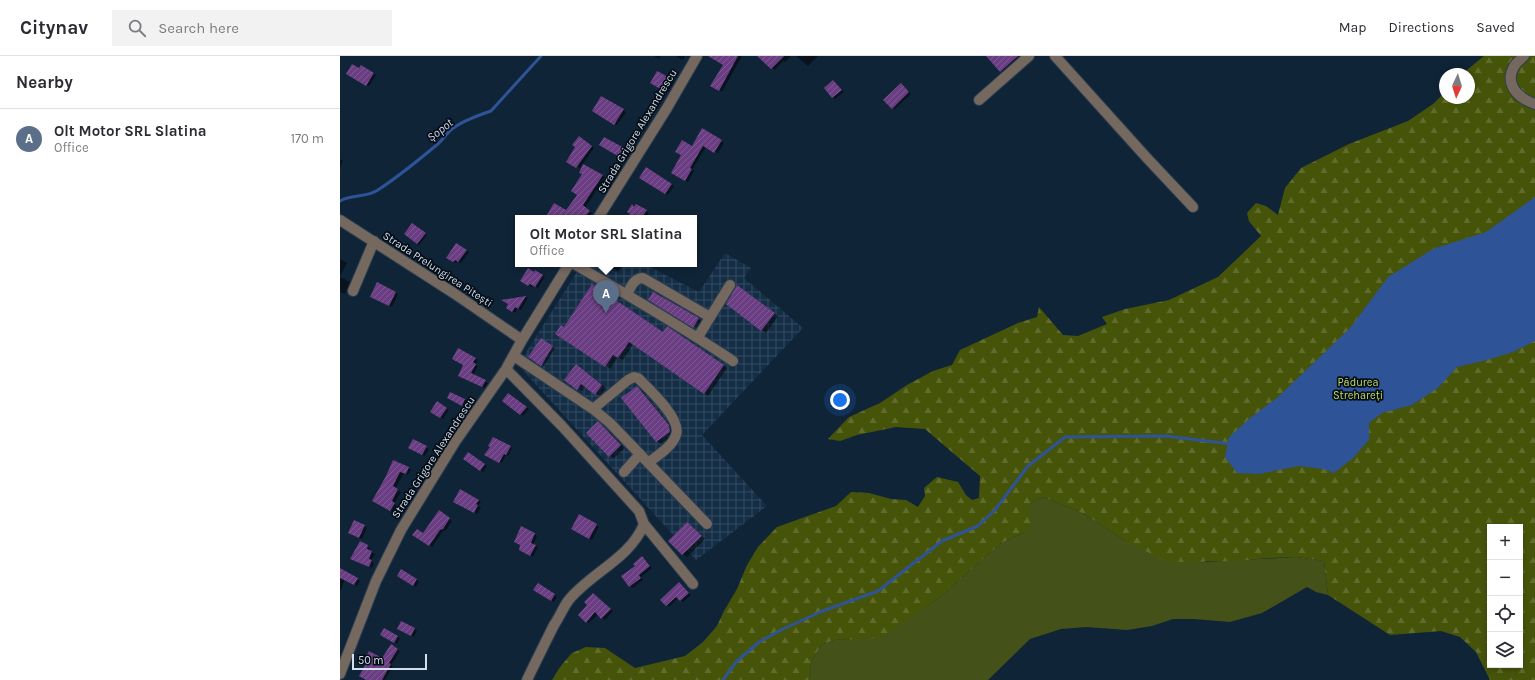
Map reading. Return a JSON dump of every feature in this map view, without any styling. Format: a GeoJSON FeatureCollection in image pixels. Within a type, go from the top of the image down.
{"type":"FeatureCollection","features":[{"type":"Feature","properties":{"kind":"street","name":"Strada Grigore Alexandrescu"},"geometry":{"type":"LineString","coordinates":[[600,215],[667,108],[697,56]]}},
{"type":"Feature","properties":{"kind":"street"},"geometry":{"type":"LineString","coordinates":[[979,100],[1029,56]]}},
{"type":"Feature","properties":{"kind":"street"},"geometry":{"type":"LineString","coordinates":[[1055,56],[1193,207]]}},
{"type":"Feature","properties":{"kind":"street"},"geometry":{"type":"LineString","coordinates":[[1524,56],[1515,66],[1512,74],[1512,83],[1515,91],[1520,97],[1535,104]]}},
{"type":"Feature","properties":{"kind":"street","name":"Strada Prelungirea Pitești"},"geometry":{"type":"LineString","coordinates":[[340,220],[455,294],[522,340]]}},
{"type":"Feature","properties":{"kind":"street"},"geometry":{"type":"LineString","coordinates":[[353,291],[374,241]]}},
{"type":"Feature","properties":{"kind":"street","name":"Strada Grigore Alexandrescu"},"geometry":{"type":"LineString","coordinates":[[340,674],[376,581],[401,530],[455,442],[506,369],[567,267]]}},
{"type":"Feature","properties":{"kind":"street"},"geometry":{"type":"LineString","coordinates":[[579,267],[698,337],[733,361]]}},
{"type":"Feature","properties":{"kind":"street"},"geometry":{"type":"LineString","coordinates":[[627,294],[635,281],[638,278],[643,278],[710,317]]}},
{"type":"Feature","properties":{"kind":"street"},"geometry":{"type":"LineString","coordinates":[[698,337],[730,285]]}},
{"type":"Feature","properties":{"kind":"street"},"geometry":{"type":"LineString","coordinates":[[514,356],[593,409],[610,423],[707,524]]}},
{"type":"Feature","properties":{"kind":"street"},"geometry":{"type":"LineString","coordinates":[[506,369],[562,426],[638,511],[644,524],[693,584]]}},
{"type":"Feature","properties":{"kind":"street"},"geometry":{"type":"LineString","coordinates":[[593,409],[628,380],[634,377],[638,378],[664,404],[676,426],[676,436],[664,450],[648,462]]}},
{"type":"Feature","properties":{"kind":"street"},"geometry":{"type":"LineString","coordinates":[[624,472],[640,454]]}},
{"type":"Feature","properties":{"kind":"street"},"geometry":{"type":"LineString","coordinates":[[527,680],[540,652],[568,602],[591,579],[618,558],[640,534],[644,524]]}},
{"type":"Feature","properties":{"kind":"shaded area"},"geometry":{"type":"Polygon","coordinates":[[[725,253],[751,268],[744,278],[803,328],[702,435],[767,506],[696,560],[518,365],[580,267],[605,267],[618,273],[623,267],[650,267],[699,292],[725,253]]]}},
{"type":"Feature","properties":{"kind":"green space","name":"Pădurea Strehareți"},"geometry":{"type":"Polygon","coordinates":[[[1484,56],[1535,56],[1535,680],[1490,680],[1476,652],[1460,637],[1441,631],[1390,635],[1328,595],[1324,561],[1297,557],[1238,561],[1167,562],[1124,540],[1084,514],[1044,497],[1033,501],[1029,505],[1031,526],[1025,532],[1001,543],[940,597],[881,638],[834,640],[821,645],[811,663],[810,680],[552,680],[560,667],[572,653],[586,647],[605,648],[635,668],[685,656],[703,642],[717,626],[737,589],[747,565],[758,547],[777,527],[836,506],[851,492],[869,493],[891,499],[906,500],[918,507],[925,496],[924,488],[937,477],[958,482],[966,495],[972,500],[979,498],[980,476],[925,429],[896,427],[857,435],[840,441],[828,439],[849,417],[880,403],[907,385],[933,371],[952,365],[960,350],[1018,323],[1037,317],[1039,307],[1063,335],[1078,336],[1107,324],[1102,317],[1125,309],[1169,300],[1218,277],[1261,236],[1249,221],[1247,213],[1256,203],[1266,206],[1278,215],[1285,188],[1301,168],[1349,144],[1408,121],[1433,104],[1439,98],[1439,104],[1475,104],[1475,68],[1469,68],[1484,56]]]}},
{"type":"Feature","properties":{"kind":"green space"},"geometry":{"type":"Polygon","coordinates":[[[1044,497],[1084,514],[1124,540],[1206,562],[1297,557],[1324,561],[1328,595],[1316,592],[1307,587],[1262,613],[1230,622],[1173,619],[1152,626],[1127,630],[1086,627],[1061,629],[1030,639],[988,680],[810,680],[811,663],[821,645],[834,640],[881,637],[940,597],[1001,543],[1025,532],[1029,505],[1033,501],[1044,497]]]}},
{"type":"Feature","properties":{"kind":"water"},"geometry":{"type":"Polygon","coordinates":[[[1535,197],[1535,341],[1513,352],[1457,367],[1439,387],[1412,405],[1382,413],[1369,423],[1369,440],[1352,459],[1334,473],[1323,469],[1299,466],[1259,474],[1237,473],[1225,457],[1229,437],[1250,418],[1278,397],[1350,328],[1388,277],[1433,249],[1486,232],[1535,197]]]}},
{"type":"Feature","properties":{"kind":"building"},"geometry":{"type":"Polygon","coordinates":[[[708,56],[738,56],[719,91],[710,86],[723,65],[708,56]]]}},
{"type":"Feature","properties":{"kind":"building"},"geometry":{"type":"Polygon","coordinates":[[[757,56],[784,56],[771,69],[757,56]]]}},
{"type":"Feature","properties":{"kind":"building"},"geometry":{"type":"Polygon","coordinates":[[[986,56],[1018,56],[1000,72],[986,56]]]}},
{"type":"Feature","properties":{"kind":"building"},"geometry":{"type":"Polygon","coordinates":[[[352,64],[359,68],[361,65],[374,73],[366,86],[346,74],[352,64]]]}},
{"type":"Feature","properties":{"kind":"building"},"geometry":{"type":"Polygon","coordinates":[[[657,71],[672,79],[664,91],[650,83],[657,71]]]}},
{"type":"Feature","properties":{"kind":"building"},"geometry":{"type":"Polygon","coordinates":[[[833,80],[842,90],[832,98],[824,88],[833,80]]]}},
{"type":"Feature","properties":{"kind":"building"},"geometry":{"type":"Polygon","coordinates":[[[901,83],[909,92],[892,109],[883,100],[901,83]]]}},
{"type":"Feature","properties":{"kind":"building"},"geometry":{"type":"Polygon","coordinates":[[[601,96],[624,109],[614,125],[592,111],[601,96]]]}},
{"type":"Feature","properties":{"kind":"building"},"geometry":{"type":"Polygon","coordinates":[[[702,128],[722,140],[714,153],[703,146],[690,168],[692,169],[685,181],[671,173],[681,155],[675,152],[682,140],[692,146],[702,128]]]}},
{"type":"Feature","properties":{"kind":"building"},"geometry":{"type":"Polygon","coordinates":[[[579,136],[592,146],[576,168],[566,162],[575,147],[572,145],[579,136]]]}},
{"type":"Feature","properties":{"kind":"building"},"geometry":{"type":"Polygon","coordinates":[[[604,137],[626,149],[621,158],[599,145],[604,137]]]}},
{"type":"Feature","properties":{"kind":"building"},"geometry":{"type":"Polygon","coordinates":[[[583,164],[603,175],[583,205],[590,211],[587,215],[547,215],[554,203],[566,210],[577,195],[571,191],[582,174],[579,173],[583,164]]]}},
{"type":"Feature","properties":{"kind":"building"},"geometry":{"type":"Polygon","coordinates":[[[646,167],[672,184],[665,194],[639,178],[646,167]]]}},
{"type":"Feature","properties":{"kind":"building"},"geometry":{"type":"Polygon","coordinates":[[[632,204],[634,207],[636,204],[647,210],[643,215],[629,215],[627,212],[632,204]]]}},
{"type":"Feature","properties":{"kind":"building"},"geometry":{"type":"Polygon","coordinates":[[[412,223],[426,233],[417,244],[404,234],[412,223]]]}},
{"type":"Feature","properties":{"kind":"building"},"geometry":{"type":"Polygon","coordinates":[[[456,243],[467,250],[458,262],[455,260],[453,262],[446,258],[456,243]]]}},
{"type":"Feature","properties":{"kind":"building"},"geometry":{"type":"Polygon","coordinates":[[[528,268],[543,275],[535,287],[530,284],[528,286],[520,281],[528,268]]]}},
{"type":"Feature","properties":{"kind":"building"},"geometry":{"type":"Polygon","coordinates":[[[377,282],[396,292],[389,306],[370,297],[377,282]]]}},
{"type":"Feature","properties":{"kind":"building"},"geometry":{"type":"Polygon","coordinates":[[[592,284],[663,332],[667,326],[724,365],[704,394],[629,342],[618,358],[613,355],[605,367],[555,334],[561,325],[564,327],[592,284]]]}},
{"type":"Feature","properties":{"kind":"building"},"geometry":{"type":"Polygon","coordinates":[[[737,285],[775,313],[761,331],[726,304],[737,285]]]}},
{"type":"Feature","properties":{"kind":"building"},"geometry":{"type":"Polygon","coordinates":[[[653,292],[699,318],[693,328],[648,300],[653,292]]]}},
{"type":"Feature","properties":{"kind":"building"},"geometry":{"type":"Polygon","coordinates":[[[526,296],[518,309],[515,307],[512,312],[506,308],[508,304],[501,300],[526,296]]]}},
{"type":"Feature","properties":{"kind":"building"},"geometry":{"type":"Polygon","coordinates":[[[541,338],[553,346],[541,366],[528,357],[541,338]]]}},
{"type":"Feature","properties":{"kind":"building"},"geometry":{"type":"Polygon","coordinates":[[[458,348],[476,358],[473,362],[476,364],[471,373],[486,380],[482,387],[458,376],[463,365],[452,359],[458,348]]]}},
{"type":"Feature","properties":{"kind":"building"},"geometry":{"type":"Polygon","coordinates":[[[576,364],[602,385],[595,395],[581,384],[577,390],[564,380],[576,364]]]}},
{"type":"Feature","properties":{"kind":"building"},"geometry":{"type":"Polygon","coordinates":[[[637,386],[669,425],[670,432],[656,442],[621,398],[637,386]]]}},
{"type":"Feature","properties":{"kind":"building"},"geometry":{"type":"Polygon","coordinates":[[[450,392],[465,399],[462,406],[447,398],[450,392]]]}},
{"type":"Feature","properties":{"kind":"building"},"geometry":{"type":"Polygon","coordinates":[[[508,393],[527,407],[520,415],[502,401],[508,393]]]}},
{"type":"Feature","properties":{"kind":"building"},"geometry":{"type":"Polygon","coordinates":[[[437,401],[447,408],[440,418],[430,412],[437,401]]]}},
{"type":"Feature","properties":{"kind":"building"},"geometry":{"type":"Polygon","coordinates":[[[598,421],[621,445],[609,457],[586,433],[598,421]]]}},
{"type":"Feature","properties":{"kind":"building"},"geometry":{"type":"Polygon","coordinates":[[[493,437],[511,446],[499,463],[484,455],[490,447],[488,446],[493,437]]]}},
{"type":"Feature","properties":{"kind":"building"},"geometry":{"type":"Polygon","coordinates":[[[413,439],[427,446],[422,455],[408,448],[413,439]]]}},
{"type":"Feature","properties":{"kind":"building"},"geometry":{"type":"Polygon","coordinates":[[[468,452],[485,464],[480,471],[463,459],[468,452]]]}},
{"type":"Feature","properties":{"kind":"building"},"geometry":{"type":"Polygon","coordinates":[[[393,460],[409,467],[406,474],[400,472],[393,486],[398,489],[392,501],[395,503],[390,511],[372,501],[393,460]]]}},
{"type":"Feature","properties":{"kind":"building"},"geometry":{"type":"Polygon","coordinates":[[[460,489],[479,500],[476,504],[478,505],[474,513],[453,502],[460,489]]]}},
{"type":"Feature","properties":{"kind":"building"},"geometry":{"type":"Polygon","coordinates":[[[439,510],[450,518],[429,546],[412,535],[417,529],[423,533],[439,510]]]}},
{"type":"Feature","properties":{"kind":"building"},"geometry":{"type":"Polygon","coordinates":[[[579,514],[597,524],[589,539],[571,529],[579,514]]]}},
{"type":"Feature","properties":{"kind":"building"},"geometry":{"type":"Polygon","coordinates":[[[354,520],[365,525],[359,538],[348,533],[354,520]]]}},
{"type":"Feature","properties":{"kind":"building"},"geometry":{"type":"Polygon","coordinates":[[[687,522],[702,536],[682,555],[668,541],[687,522]]]}},
{"type":"Feature","properties":{"kind":"building"},"geometry":{"type":"Polygon","coordinates":[[[521,526],[535,533],[531,543],[536,545],[530,556],[519,550],[520,545],[514,542],[521,526]]]}},
{"type":"Feature","properties":{"kind":"building"},"geometry":{"type":"Polygon","coordinates":[[[360,541],[368,545],[367,549],[372,551],[369,559],[372,560],[369,567],[350,559],[360,541]]]}},
{"type":"Feature","properties":{"kind":"building"},"geometry":{"type":"Polygon","coordinates":[[[642,556],[650,566],[639,575],[641,578],[629,587],[621,576],[635,566],[633,564],[642,556]]]}},
{"type":"Feature","properties":{"kind":"building"},"geometry":{"type":"Polygon","coordinates":[[[340,568],[358,578],[354,585],[340,578],[340,568]]]}},
{"type":"Feature","properties":{"kind":"building"},"geometry":{"type":"Polygon","coordinates":[[[401,569],[417,579],[413,586],[397,576],[401,569]]]}},
{"type":"Feature","properties":{"kind":"building"},"geometry":{"type":"Polygon","coordinates":[[[679,582],[689,593],[680,601],[676,597],[666,606],[660,600],[679,582]]]}},
{"type":"Feature","properties":{"kind":"building"},"geometry":{"type":"Polygon","coordinates":[[[538,583],[555,594],[551,601],[533,590],[538,583]]]}},
{"type":"Feature","properties":{"kind":"building"},"geometry":{"type":"Polygon","coordinates":[[[593,593],[611,609],[601,619],[595,612],[586,623],[578,615],[587,605],[584,602],[593,593]]]}},
{"type":"Feature","properties":{"kind":"building"},"geometry":{"type":"Polygon","coordinates":[[[401,621],[415,628],[411,636],[397,629],[401,621]]]}},
{"type":"Feature","properties":{"kind":"building"},"geometry":{"type":"Polygon","coordinates":[[[384,628],[398,636],[394,643],[380,635],[384,628]]]}},
{"type":"Feature","properties":{"kind":"building"},"geometry":{"type":"Polygon","coordinates":[[[391,644],[398,649],[389,663],[391,664],[382,680],[366,680],[359,676],[368,660],[365,658],[369,651],[382,658],[391,644]]]}},
{"type":"Feature","properties":{"kind":"waterway","name":"Șopot"},"geometry":{"type":"LineString","coordinates":[[340,201],[349,197],[369,194],[378,190],[439,143],[448,132],[456,126],[491,111],[541,56]]}},
{"type":"Feature","properties":{"kind":"waterway"},"geometry":{"type":"LineString","coordinates":[[723,680],[737,661],[759,642],[820,612],[878,591],[942,541],[978,526],[995,510],[1028,466],[1065,437],[1166,436],[1231,444]]}},
{"type":"Feature","properties":{"kind":"place","name":"Olt Motor SRL Slatina"},"geometry":{"type":"Point","coordinates":[606,313]}}]}
